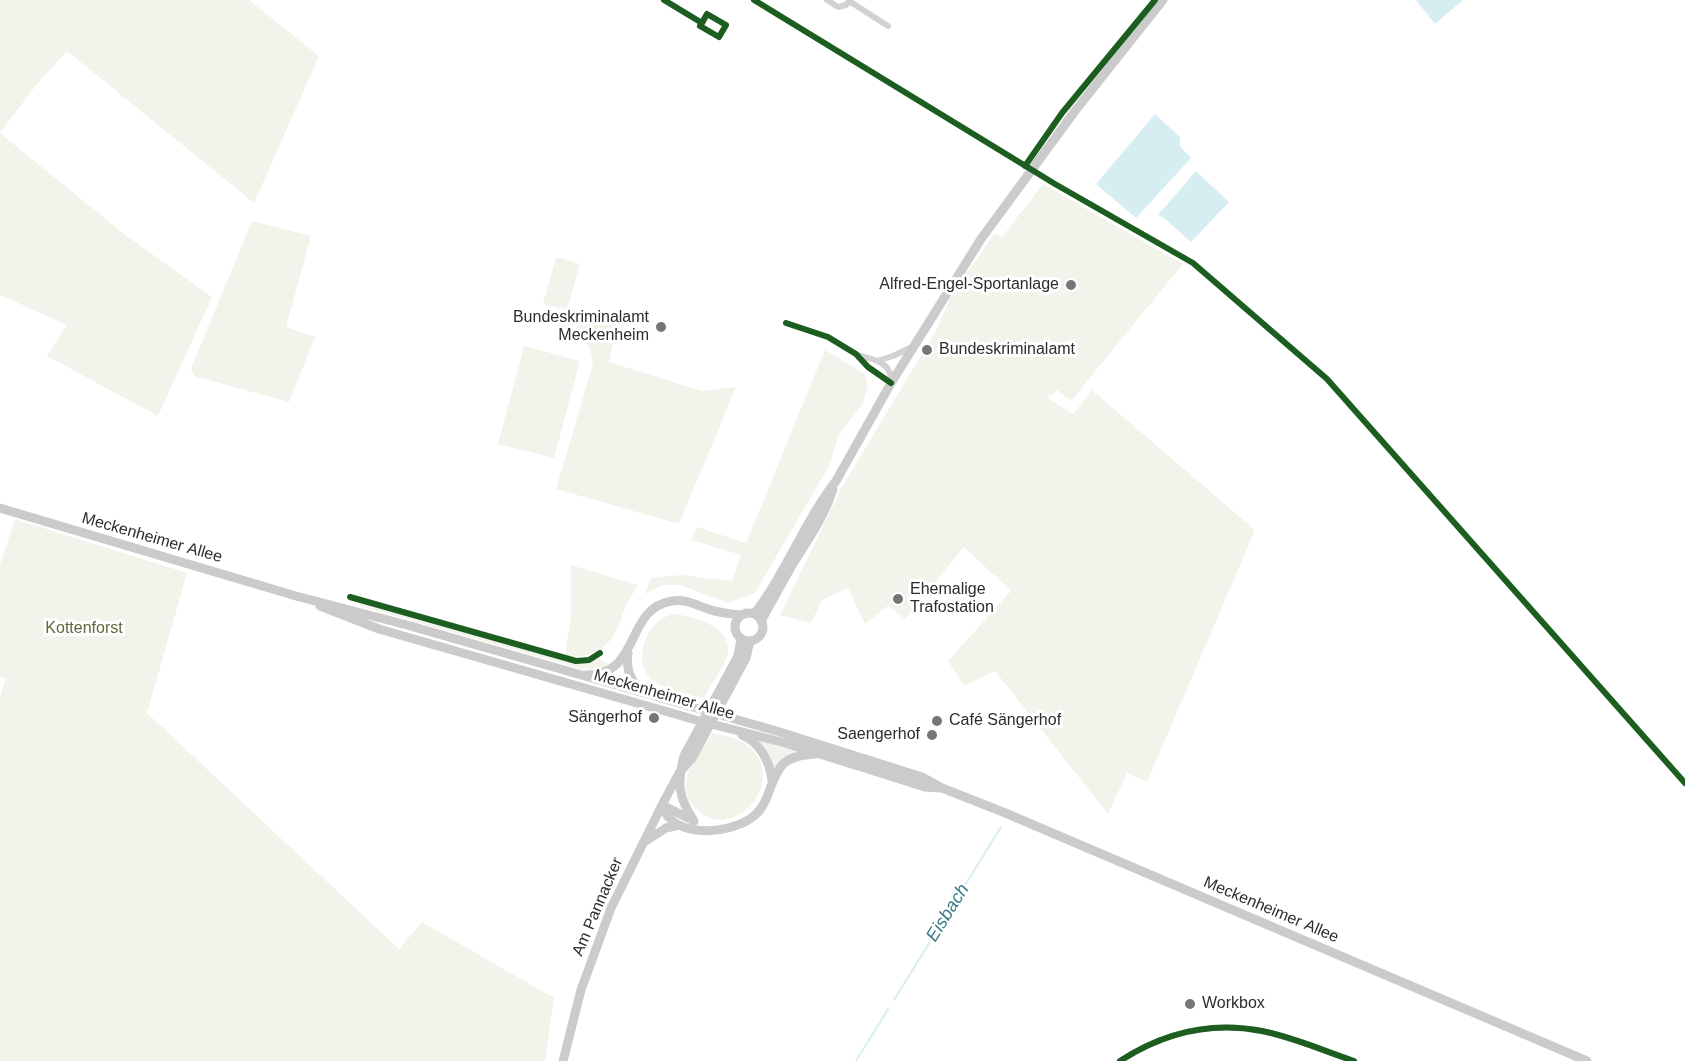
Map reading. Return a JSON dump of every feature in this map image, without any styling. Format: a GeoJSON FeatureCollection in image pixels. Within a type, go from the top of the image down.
{"type":"FeatureCollection","features":[{"type":"Feature","properties":{"kind":"main road"},"geometry":{"type":"LineString","coordinates":[[581,675],[592,675],[613,668],[624,657],[642,619],[667,602],[690,602],[707,609],[735,628],[746,640],[759,637],[762,632],[758,617],[810,540],[830,502],[836,481],[912,347],[988,230],[1082,102],[1163,0]]}},
{"type":"Feature","properties":{"kind":"main road","name":"Meckenheimer Allee"},"geometry":{"type":"LineString","coordinates":[[0,508],[344,612],[721,714],[889,765],[1587,1061]]}},
{"type":"Feature","properties":{"kind":"main road"},"geometry":{"type":"LineString","coordinates":[[707,609],[741,615],[747,613],[758,617]]}},
{"type":"Feature","properties":{"kind":"main road","name":"Meckenheimer Allee"},"geometry":{"type":"LineString","coordinates":[[344,612],[379,629],[821,754],[925,786],[942,788]]}},
{"type":"Feature","properties":{"kind":"main road"},"geometry":{"type":"LineString","coordinates":[[735,628],[735,623],[741,615]]}},
{"type":"Feature","properties":{"kind":"main road","name":"Am Pannacker"},"geometry":{"type":"LineString","coordinates":[[563,1061],[581,990],[600,935],[642,844],[680,773],[684,756],[746,640]]}},
{"type":"Feature","properties":{"kind":"main road"},"geometry":{"type":"LineString","coordinates":[[629,648],[627,664],[630,676],[639,688],[648,694]]}},
{"type":"Feature","properties":{"kind":"main road"},"geometry":{"type":"LineString","coordinates":[[726,728],[749,738],[757,745],[769,764],[772,782]]}},
{"type":"Feature","properties":{"kind":"main road"},"geometry":{"type":"LineString","coordinates":[[662,804],[667,816],[679,825],[702,830],[735,828],[753,817],[765,802],[780,768],[789,760],[804,755],[821,754]]}},
{"type":"Feature","properties":{"kind":"main road"},"geometry":{"type":"LineString","coordinates":[[680,773],[681,799],[694,821]]}},
{"type":"Feature","properties":{"kind":"main road"},"geometry":{"type":"LineString","coordinates":[[662,804],[717,830]]}},
{"type":"Feature","properties":{"kind":"main road"},"geometry":{"type":"LineString","coordinates":[[642,844],[662,831],[679,825]]}},
{"type":"Feature","properties":{"kind":"street"},"geometry":{"type":"LineString","coordinates":[[664,0],[702,23]]}},
{"type":"Feature","properties":{"kind":"street"},"geometry":{"type":"LineString","coordinates":[[827,0],[838,7],[846,5],[849,1],[888,26]]}},
{"type":"Feature","properties":{"kind":"street"},"geometry":{"type":"LineString","coordinates":[[786,323],[816,332],[856,354],[877,361],[889,369],[891,382]]}},
{"type":"Feature","properties":{"kind":"street"},"geometry":{"type":"LineString","coordinates":[[877,361],[912,347]]}},
{"type":"Feature","properties":{"kind":"street"},"geometry":{"type":"LineString","coordinates":[[856,354],[868,367],[891,382]]}},
{"type":"Feature","properties":{"kind":"street"},"geometry":{"type":"LineString","coordinates":[[1120,1061],[1150,1043],[1204,1028],[1262,1031],[1354,1061]]}},
{"type":"Feature","properties":{"kind":"green space"},"geometry":{"type":"Polygon","coordinates":[[[1,0],[249,0],[319,56],[254,203],[67,51],[37,84],[0,133],[1,0]]]}},
{"type":"Feature","properties":{"kind":"green space"},"geometry":{"type":"Polygon","coordinates":[[[0,133],[124,234],[212,297],[158,416],[47,356],[67,325],[0,295],[0,133]]]}},
{"type":"Feature","properties":{"kind":"green space"},"geometry":{"type":"Polygon","coordinates":[[[1043,184],[1183,264],[1071,401],[1057,390],[1048,398],[1073,414],[1092,390],[1255,530],[1147,782],[1127,773],[1108,814],[995,671],[964,686],[948,661],[1011,591],[964,547],[905,619],[888,606],[865,624],[848,588],[822,600],[811,623],[780,615],[842,487],[937,329],[952,294],[995,233],[1002,237],[1043,184]]]}},
{"type":"Feature","properties":{"kind":"green space"},"geometry":{"type":"Polygon","coordinates":[[[252,221],[311,236],[286,327],[315,337],[289,402],[194,376],[191,369],[252,221]]]}},
{"type":"Feature","properties":{"kind":"green space"},"geometry":{"type":"Polygon","coordinates":[[[556,257],[580,264],[567,310],[543,304],[556,257]]]}},
{"type":"Feature","properties":{"kind":"green space"},"geometry":{"type":"Polygon","coordinates":[[[582,312],[618,322],[609,362],[702,391],[736,387],[679,524],[556,489],[593,364],[590,348],[575,333],[582,312]]]}},
{"type":"Feature","properties":{"kind":"green space"},"geometry":{"type":"Polygon","coordinates":[[[524,346],[580,361],[554,458],[498,444],[524,346]]]}},
{"type":"Feature","properties":{"kind":"green space"},"geometry":{"type":"Polygon","coordinates":[[[825,350],[865,374],[868,386],[863,403],[839,435],[829,466],[755,593],[728,603],[680,585],[663,585],[645,594],[651,578],[681,575],[732,581],[741,555],[691,540],[697,527],[746,543],[825,350]]]}},
{"type":"Feature","properties":{"kind":"green space","name":"Kottenforst"},"geometry":{"type":"Polygon","coordinates":[[[15,519],[187,573],[147,713],[399,949],[422,922],[554,998],[545,1061],[0,1061],[0,698],[5,679],[0,676],[0,565],[15,519]]]}},
{"type":"Feature","properties":{"kind":"green space"},"geometry":{"type":"Polygon","coordinates":[[[571,565],[638,585],[608,643],[591,654],[578,657],[565,655],[571,616],[571,565]]]}},
{"type":"Feature","properties":{"kind":"green space"},"geometry":{"type":"Polygon","coordinates":[[[358,603],[564,661],[579,664],[600,658],[609,666],[603,669],[582,669],[360,606],[358,603]]]}},
{"type":"Feature","properties":{"kind":"green space"},"geometry":{"type":"Polygon","coordinates":[[[672,614],[709,624],[724,636],[728,644],[727,657],[703,699],[658,684],[650,678],[642,662],[644,644],[652,628],[663,618],[672,614]]]}},
{"type":"Feature","properties":{"kind":"green space"},"geometry":{"type":"Polygon","coordinates":[[[712,733],[735,738],[747,745],[759,760],[763,776],[760,792],[751,805],[738,815],[724,820],[708,817],[694,807],[686,789],[691,766],[712,733]]]}},
{"type":"Feature","properties":{"kind":"green space"},"geometry":{"type":"Polygon","coordinates":[[[758,740],[799,752],[774,770],[768,753],[758,740]]]}},
{"type":"Feature","properties":{"kind":"water"},"geometry":{"type":"Polygon","coordinates":[[[1416,0],[1463,0],[1435,24],[1416,0]]]}},
{"type":"Feature","properties":{"kind":"water"},"geometry":{"type":"Polygon","coordinates":[[[1155,114],[1180,137],[1180,146],[1191,158],[1136,218],[1096,184],[1155,114]]]}},
{"type":"Feature","properties":{"kind":"water"},"geometry":{"type":"Polygon","coordinates":[[[1196,171],[1229,202],[1191,242],[1158,215],[1196,171]]]}},
{"type":"Feature","properties":{"kind":"waterway","name":"Eisbach"},"geometry":{"type":"LineString","coordinates":[[894,1000],[1001,827]]}},
{"type":"Feature","properties":{"kind":"waterway","name":"Eisbach"},"geometry":{"type":"LineString","coordinates":[[856,1061],[888,1009]]}},
{"type":"Feature","properties":{"kind":"cycle path"},"geometry":{"type":"LineString","coordinates":[[664,0],[702,23],[700,26],[719,37],[726,25],[707,14],[702,23]]}},
{"type":"Feature","properties":{"kind":"cycle path"},"geometry":{"type":"LineString","coordinates":[[754,0],[1055,184],[1193,263],[1327,379],[1685,783]]}},
{"type":"Feature","properties":{"kind":"cycle path"},"geometry":{"type":"LineString","coordinates":[[1025,166],[1062,113],[1155,0]]}},
{"type":"Feature","properties":{"kind":"cycle path"},"geometry":{"type":"LineString","coordinates":[[786,323],[828,337],[856,354],[868,367],[891,383]]}},
{"type":"Feature","properties":{"kind":"cycle path"},"geometry":{"type":"LineString","coordinates":[[350,597],[576,661],[589,660],[600,653]]}},
{"type":"Feature","properties":{"kind":"cycle path"},"geometry":{"type":"LineString","coordinates":[[1120,1061],[1136,1051],[1170,1037],[1188,1032],[1224,1028],[1243,1028],[1274,1034],[1354,1061]]}},
{"type":"Feature","properties":{"kind":"place","name":"Alfred-Engel-Sportanlage"},"geometry":{"type":"Point","coordinates":[1071,285]}},
{"type":"Feature","properties":{"kind":"place","name":"Bundeskriminalamt Meckenheim"},"geometry":{"type":"Point","coordinates":[661,327]}},
{"type":"Feature","properties":{"kind":"place","name":"Bundeskriminalamt"},"geometry":{"type":"Point","coordinates":[927,350]}},
{"type":"Feature","properties":{"kind":"place","name":"Ehemalige Trafostation"},"geometry":{"type":"Point","coordinates":[898,599]}},
{"type":"Feature","properties":{"kind":"place","name":"Sängerhof"},"geometry":{"type":"Point","coordinates":[654,718]}},
{"type":"Feature","properties":{"kind":"place","name":"Café Sängerhof"},"geometry":{"type":"Point","coordinates":[937,721]}},
{"type":"Feature","properties":{"kind":"place","name":"Saengerhof"},"geometry":{"type":"Point","coordinates":[932,735]}},
{"type":"Feature","properties":{"kind":"place","name":"Workbox"},"geometry":{"type":"Point","coordinates":[1190,1004]}}]}
